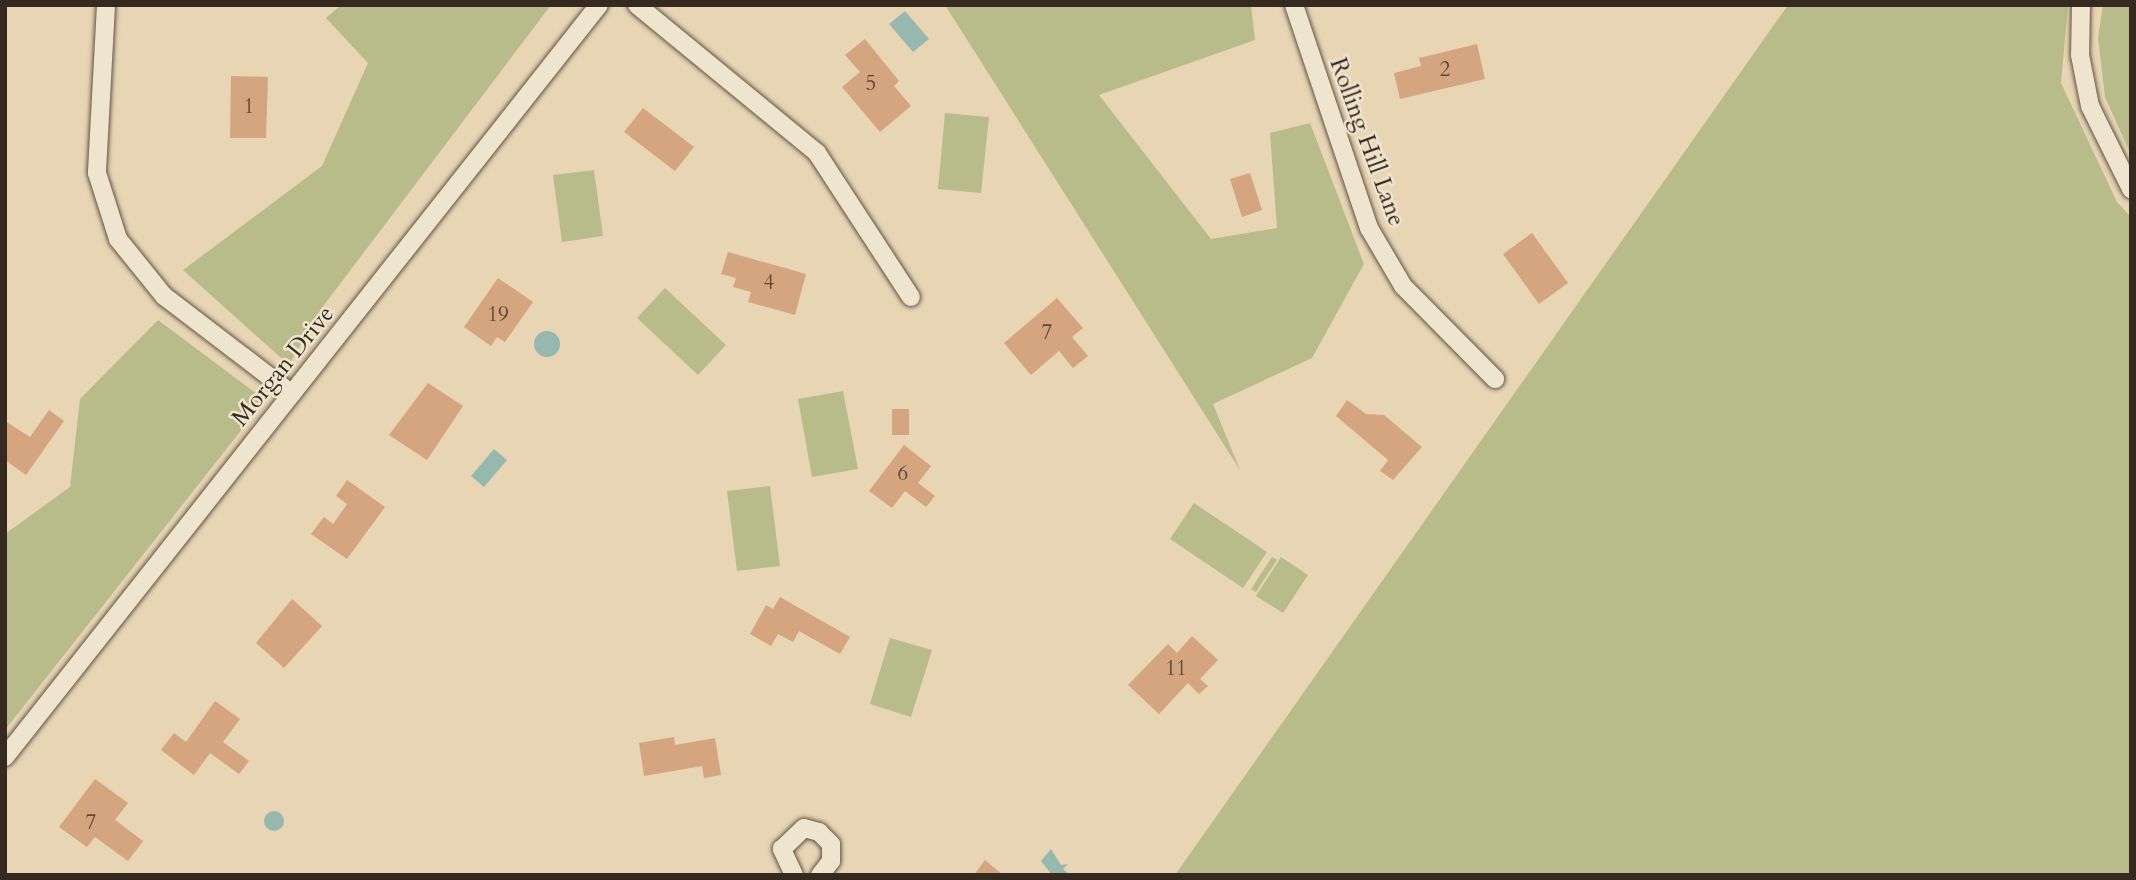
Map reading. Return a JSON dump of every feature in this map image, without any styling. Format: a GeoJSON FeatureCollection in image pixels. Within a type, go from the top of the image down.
{"type":"FeatureCollection","features":[{"type":"Feature","properties":{"kind":"street"},"geometry":{"type":"LineString","coordinates":[[106,5],[97,173],[117,239],[164,296],[292,394]]}},
{"type":"Feature","properties":{"kind":"street","name":"Morgan Drive"},"geometry":{"type":"LineString","coordinates":[[5,757],[599,5]]}},
{"type":"Feature","properties":{"kind":"street"},"geometry":{"type":"LineString","coordinates":[[637,5],[817,153],[911,297]]}},
{"type":"Feature","properties":{"kind":"street","name":"Rolling Hill Lane"},"geometry":{"type":"LineString","coordinates":[[1294,5],[1369,228],[1404,286],[1495,379]]}},
{"type":"Feature","properties":{"kind":"street"},"geometry":{"type":"LineString","coordinates":[[2081,5],[2080,55],[2090,107],[2131,188]]}},
{"type":"Feature","properties":{"kind":"street"},"geometry":{"type":"LineString","coordinates":[[794,875],[782,849],[804,828],[819,832],[831,844],[831,862],[820,875]]}},
{"type":"Feature","properties":{"kind":"green space"},"geometry":{"type":"Polygon","coordinates":[[[341,5],[551,5],[321,309],[289,365],[183,270],[322,166],[368,63],[326,18],[341,5]]]}},
{"type":"Feature","properties":{"kind":"green space"},"geometry":{"type":"Polygon","coordinates":[[[945,5],[1251,5],[1255,40],[1099,95],[1211,239],[1277,228],[1270,133],[1310,123],[1364,264],[1312,358],[1213,404],[1240,470],[945,5]]]}},
{"type":"Feature","properties":{"kind":"green space"},"geometry":{"type":"Polygon","coordinates":[[[1788,5],[2068,5],[2061,83],[2117,202],[2131,217],[2131,875],[1175,875],[1788,5]]]}},
{"type":"Feature","properties":{"kind":"green space"},"geometry":{"type":"Polygon","coordinates":[[[2103,5],[2131,5],[2131,155],[2105,97],[2098,38],[2103,5]]]}},
{"type":"Feature","properties":{"kind":"green space"},"geometry":{"type":"Polygon","coordinates":[[[945,113],[989,117],[981,193],[938,189],[945,113]]]}},
{"type":"Feature","properties":{"kind":"green space"},"geometry":{"type":"Polygon","coordinates":[[[594,170],[603,236],[562,242],[553,175],[594,170]]]}},
{"type":"Feature","properties":{"kind":"green space"},"geometry":{"type":"Polygon","coordinates":[[[665,288],[726,345],[698,375],[637,318],[665,288]]]}},
{"type":"Feature","properties":{"kind":"green space"},"geometry":{"type":"Polygon","coordinates":[[[158,320],[265,400],[5,730],[5,534],[70,487],[80,399],[158,320]]]}},
{"type":"Feature","properties":{"kind":"green space"},"geometry":{"type":"Polygon","coordinates":[[[843,391],[858,469],[812,477],[798,399],[843,391]]]}},
{"type":"Feature","properties":{"kind":"green space"},"geometry":{"type":"Polygon","coordinates":[[[770,486],[780,566],[737,571],[727,491],[770,486]]]}},
{"type":"Feature","properties":{"kind":"green space"},"geometry":{"type":"Polygon","coordinates":[[[1194,503],[1267,552],[1243,588],[1170,539],[1194,503]]]}},
{"type":"Feature","properties":{"kind":"green space"},"geometry":{"type":"Polygon","coordinates":[[[1272,557],[1277,560],[1256,592],[1251,589],[1272,557]]]}},
{"type":"Feature","properties":{"kind":"green space"},"geometry":{"type":"Polygon","coordinates":[[[1281,557],[1308,575],[1283,613],[1256,596],[1281,557]]]}},
{"type":"Feature","properties":{"kind":"green space"},"geometry":{"type":"Polygon","coordinates":[[[890,638],[932,650],[911,717],[870,704],[890,638]]]}},
{"type":"Feature","properties":{"kind":"water"},"geometry":{"type":"Polygon","coordinates":[[[905,11],[929,39],[913,52],[889,24],[905,11]]]}},
{"type":"Feature","properties":{"kind":"water"},"geometry":{"type":"Polygon","coordinates":[[[547,331],[556,335],[560,344],[556,353],[547,357],[538,353],[534,344],[538,335],[547,331]]]}},
{"type":"Feature","properties":{"kind":"water"},"geometry":{"type":"Polygon","coordinates":[[[494,449],[507,460],[484,487],[471,476],[494,449]]]}},
{"type":"Feature","properties":{"kind":"water"},"geometry":{"type":"Polygon","coordinates":[[[274,811],[281,814],[284,821],[281,828],[274,831],[267,828],[264,821],[267,814],[274,811]]]}},
{"type":"Feature","properties":{"kind":"water"},"geometry":{"type":"Polygon","coordinates":[[[1051,849],[1061,865],[1068,864],[1063,869],[1070,875],[1052,875],[1041,861],[1051,849]]]}},
{"type":"Feature","properties":{"kind":"building"},"geometry":{"type":"Polygon","coordinates":[[[865,39],[899,81],[894,86],[911,106],[880,132],[842,87],[860,72],[845,55],[865,39]]]}},
{"type":"Feature","properties":{"kind":"building"},"geometry":{"type":"Polygon","coordinates":[[[1477,44],[1485,79],[1400,99],[1394,73],[1421,66],[1419,58],[1477,44]]]}},
{"type":"Feature","properties":{"kind":"building"},"geometry":{"type":"Polygon","coordinates":[[[231,76],[268,77],[266,138],[230,138],[231,76]]]}},
{"type":"Feature","properties":{"kind":"building"},"geometry":{"type":"Polygon","coordinates":[[[643,108],[694,147],[675,171],[624,132],[643,108]]]}},
{"type":"Feature","properties":{"kind":"building"},"geometry":{"type":"Polygon","coordinates":[[[1250,173],[1262,210],[1242,217],[1230,179],[1250,173]]]}},
{"type":"Feature","properties":{"kind":"building"},"geometry":{"type":"Polygon","coordinates":[[[1532,233],[1568,283],[1539,304],[1503,254],[1532,233]]]}},
{"type":"Feature","properties":{"kind":"building"},"geometry":{"type":"Polygon","coordinates":[[[728,252],[806,274],[795,315],[748,302],[751,292],[733,287],[736,278],[721,274],[728,252]]]}},
{"type":"Feature","properties":{"kind":"building"},"geometry":{"type":"Polygon","coordinates":[[[498,278],[533,302],[505,342],[497,337],[491,346],[464,327],[498,278]]]}},
{"type":"Feature","properties":{"kind":"building"},"geometry":{"type":"Polygon","coordinates":[[[1057,298],[1083,328],[1072,337],[1088,356],[1073,368],[1059,351],[1031,375],[1004,343],[1057,298]]]}},
{"type":"Feature","properties":{"kind":"building"},"geometry":{"type":"Polygon","coordinates":[[[428,383],[463,406],[427,460],[389,435],[428,383]]]}},
{"type":"Feature","properties":{"kind":"building"},"geometry":{"type":"Polygon","coordinates":[[[1347,400],[1366,414],[1384,415],[1422,447],[1393,480],[1380,471],[1388,460],[1336,416],[1347,400]]]}},
{"type":"Feature","properties":{"kind":"building"},"geometry":{"type":"Polygon","coordinates":[[[892,409],[909,409],[909,435],[892,435],[892,409]]]}},
{"type":"Feature","properties":{"kind":"building"},"geometry":{"type":"Polygon","coordinates":[[[49,410],[64,421],[26,475],[5,460],[5,421],[30,437],[49,410]]]}},
{"type":"Feature","properties":{"kind":"building"},"geometry":{"type":"Polygon","coordinates":[[[904,445],[931,466],[918,483],[935,496],[926,507],[905,491],[892,508],[869,491],[904,445]]]}},
{"type":"Feature","properties":{"kind":"building"},"geometry":{"type":"Polygon","coordinates":[[[347,480],[385,507],[347,559],[311,534],[324,517],[333,524],[347,504],[336,496],[347,480]]]}},
{"type":"Feature","properties":{"kind":"building"},"geometry":{"type":"Polygon","coordinates":[[[780,597],[850,637],[840,654],[799,631],[793,642],[778,634],[771,646],[750,634],[766,605],[773,609],[780,597]]]}},
{"type":"Feature","properties":{"kind":"building"},"geometry":{"type":"Polygon","coordinates":[[[292,599],[322,626],[284,668],[256,643],[292,599]]]}},
{"type":"Feature","properties":{"kind":"building"},"geometry":{"type":"Polygon","coordinates":[[[1192,636],[1218,660],[1200,679],[1208,686],[1199,694],[1188,683],[1159,714],[1128,685],[1168,644],[1177,653],[1192,636]]]}},
{"type":"Feature","properties":{"kind":"building"},"geometry":{"type":"Polygon","coordinates":[[[215,701],[240,719],[223,742],[249,761],[239,774],[210,753],[194,775],[161,750],[174,733],[186,742],[215,701]]]}},
{"type":"Feature","properties":{"kind":"building"},"geometry":{"type":"Polygon","coordinates":[[[674,737],[675,745],[715,738],[721,775],[704,778],[702,766],[644,776],[639,743],[674,737]]]}},
{"type":"Feature","properties":{"kind":"building"},"geometry":{"type":"Polygon","coordinates":[[[95,779],[128,803],[115,820],[143,841],[128,861],[95,837],[87,847],[59,827],[95,779]]]}},
{"type":"Feature","properties":{"kind":"building"},"geometry":{"type":"Polygon","coordinates":[[[985,860],[1003,875],[974,875],[985,860]]]}}]}
